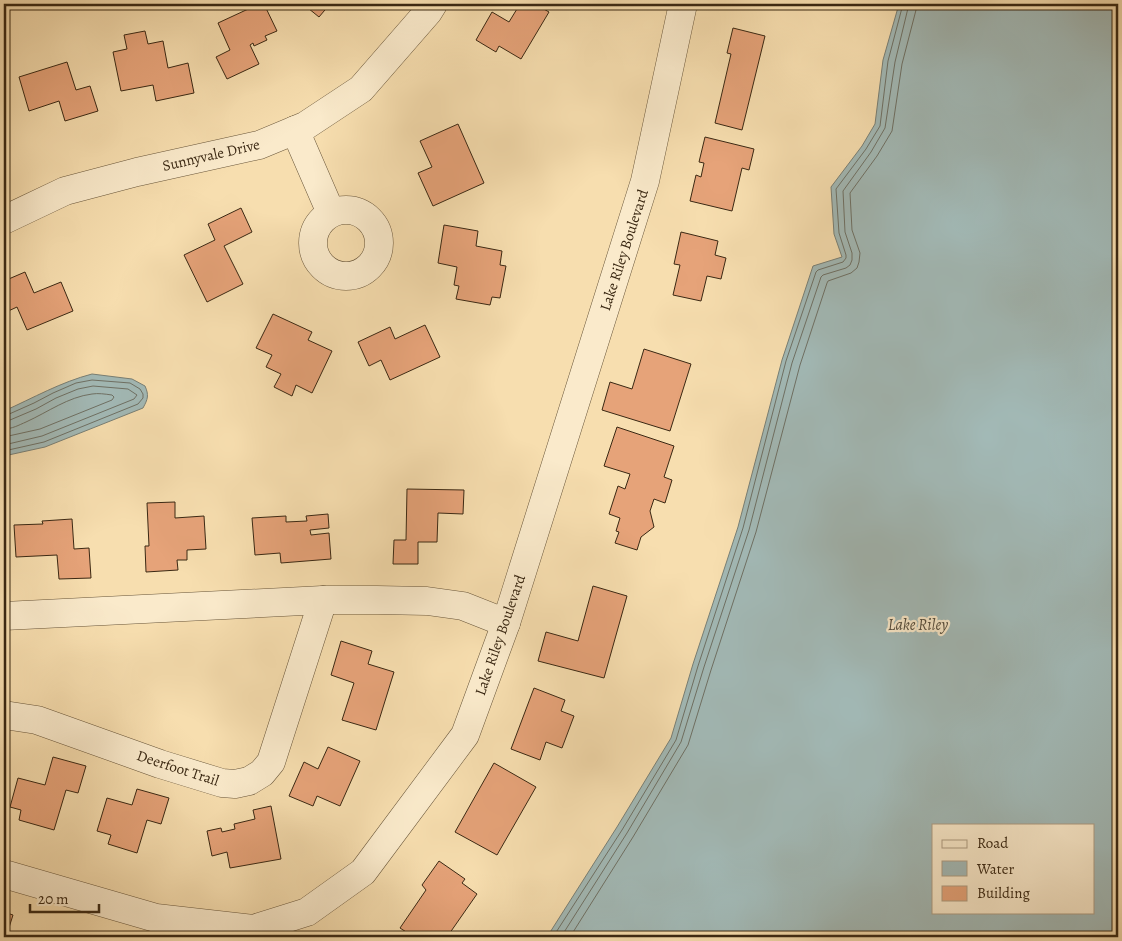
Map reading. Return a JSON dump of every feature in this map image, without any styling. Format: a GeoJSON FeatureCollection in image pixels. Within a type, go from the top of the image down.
{"type":"FeatureCollection","features":[{"type":"Feature","properties":{"kind":"street","name":"Sunnyvale Drive"},"geometry":{"type":"LineString","coordinates":[[4,220],[65,191],[137,172],[259,145],[305,126],[361,90],[433,4]]}},
{"type":"Feature","properties":{"kind":"street","name":"Lake Riley Boulevard"},"geometry":{"type":"LineString","coordinates":[[4,874],[156,918],[253,929],[307,912],[363,872],[465,735],[506,622],[646,181],[683,4]]}},
{"type":"Feature","properties":{"kind":"street"},"geometry":{"type":"LineString","coordinates":[[295,130],[331,213]]}},
{"type":"Feature","properties":{"kind":"street"},"geometry":{"type":"LineString","coordinates":[[4,616],[323,600],[378,600],[427,601],[463,606],[506,622]]}},
{"type":"Feature","properties":{"kind":"street","name":"Deerfoot Trail"},"geometry":{"type":"LineString","coordinates":[[4,715],[37,720],[160,764],[222,783],[235,784],[249,781],[262,773],[271,762],[323,600]]}},
{"type":"Feature","properties":{"kind":"water","name":"Lake Riley"},"geometry":{"type":"Polygon","coordinates":[[[899,4],[1118,4],[1118,937],[547,937],[671,738],[738,527],[782,360],[813,266],[842,257],[834,234],[831,187],[862,146],[875,124],[883,60],[899,4]]]}},
{"type":"Feature","properties":{"kind":"water"},"geometry":{"type":"Polygon","coordinates":[[[92,374],[132,379],[145,386],[147,397],[143,408],[45,447],[4,456],[4,411],[58,386],[92,374]]]}},
{"type":"Feature","properties":{"kind":"building"},"geometry":{"type":"Polygon","coordinates":[[[259,4],[264,4],[277,31],[265,36],[267,40],[254,46],[253,43],[250,45],[259,64],[227,79],[216,57],[230,50],[218,23],[259,4]]]}},
{"type":"Feature","properties":{"kind":"building"},"geometry":{"type":"Polygon","coordinates":[[[303,4],[330,4],[319,17],[303,4]]]}},
{"type":"Feature","properties":{"kind":"building"},"geometry":{"type":"Polygon","coordinates":[[[520,4],[535,4],[549,12],[521,59],[499,46],[496,52],[476,40],[492,12],[509,22],[520,4]]]}},
{"type":"Feature","properties":{"kind":"building"},"geometry":{"type":"Polygon","coordinates":[[[789,4],[809,4],[808,9],[789,4]]]}},
{"type":"Feature","properties":{"kind":"building"},"geometry":{"type":"Polygon","coordinates":[[[733,28],[765,36],[742,130],[715,123],[731,54],[727,53],[733,28]]]}},
{"type":"Feature","properties":{"kind":"building"},"geometry":{"type":"Polygon","coordinates":[[[145,31],[148,44],[163,41],[168,68],[188,63],[194,93],[156,101],[153,85],[121,91],[113,52],[127,49],[124,35],[145,31]]]}},
{"type":"Feature","properties":{"kind":"building"},"geometry":{"type":"Polygon","coordinates":[[[67,62],[76,90],[90,86],[98,111],[65,121],[59,101],[29,111],[19,77],[67,62]]]}},
{"type":"Feature","properties":{"kind":"building"},"geometry":{"type":"Polygon","coordinates":[[[458,124],[484,183],[433,206],[418,173],[432,167],[420,141],[458,124]]]}},
{"type":"Feature","properties":{"kind":"building"},"geometry":{"type":"Polygon","coordinates":[[[705,137],[754,149],[749,170],[742,168],[732,211],[690,201],[696,175],[701,177],[704,163],[699,162],[705,137]]]}},
{"type":"Feature","properties":{"kind":"building"},"geometry":{"type":"Polygon","coordinates":[[[241,208],[252,232],[224,246],[243,284],[207,302],[184,255],[215,240],[208,224],[241,208]]]}},
{"type":"Feature","properties":{"kind":"building"},"geometry":{"type":"Polygon","coordinates":[[[444,225],[478,231],[476,246],[502,251],[500,265],[506,266],[500,298],[492,297],[490,305],[456,299],[459,286],[454,285],[457,267],[438,263],[444,225]]]}},
{"type":"Feature","properties":{"kind":"building"},"geometry":{"type":"Polygon","coordinates":[[[681,232],[718,241],[715,255],[726,258],[721,279],[707,276],[701,301],[673,295],[680,265],[674,264],[681,232]]]}},
{"type":"Feature","properties":{"kind":"building"},"geometry":{"type":"Polygon","coordinates":[[[25,272],[34,293],[61,282],[73,311],[27,330],[17,307],[4,313],[4,281],[25,272]]]}},
{"type":"Feature","properties":{"kind":"building"},"geometry":{"type":"Polygon","coordinates":[[[273,314],[312,332],[308,340],[332,351],[312,393],[296,385],[292,396],[274,387],[281,374],[266,367],[272,355],[256,348],[273,314]]]}},
{"type":"Feature","properties":{"kind":"building"},"geometry":{"type":"Polygon","coordinates":[[[425,325],[440,357],[390,380],[381,360],[369,366],[358,342],[390,327],[395,339],[425,325]]]}},
{"type":"Feature","properties":{"kind":"building"},"geometry":{"type":"Polygon","coordinates":[[[644,349],[691,364],[670,431],[602,410],[610,382],[632,389],[644,349]]]}},
{"type":"Feature","properties":{"kind":"building"},"geometry":{"type":"Polygon","coordinates":[[[617,427],[674,446],[664,477],[672,480],[665,503],[654,499],[650,511],[654,527],[641,537],[637,550],[615,543],[619,532],[616,531],[620,518],[609,514],[618,486],[625,489],[630,474],[604,466],[617,427]]]}},
{"type":"Feature","properties":{"kind":"building"},"geometry":{"type":"Polygon","coordinates":[[[407,489],[464,490],[463,514],[438,513],[437,542],[418,542],[418,564],[393,564],[394,540],[406,540],[407,489]]]}},
{"type":"Feature","properties":{"kind":"building"},"geometry":{"type":"Polygon","coordinates":[[[175,502],[175,518],[204,516],[206,549],[187,550],[187,560],[177,560],[178,570],[146,572],[145,546],[149,546],[147,503],[175,502]]]}},
{"type":"Feature","properties":{"kind":"building"},"geometry":{"type":"Polygon","coordinates":[[[328,514],[329,528],[310,530],[311,535],[329,533],[331,559],[281,563],[280,553],[255,555],[252,518],[286,516],[286,522],[307,521],[306,516],[328,514]]]}},
{"type":"Feature","properties":{"kind":"building"},"geometry":{"type":"Polygon","coordinates":[[[72,519],[74,549],[89,548],[91,578],[59,579],[57,555],[16,557],[14,525],[43,524],[42,521],[72,519]]]}},
{"type":"Feature","properties":{"kind":"building"},"geometry":{"type":"Polygon","coordinates":[[[593,586],[627,596],[604,678],[538,661],[546,632],[578,641],[593,586]]]}},
{"type":"Feature","properties":{"kind":"building"},"geometry":{"type":"Polygon","coordinates":[[[341,641],[372,651],[368,664],[394,672],[376,730],[342,720],[354,683],[331,675],[341,641]]]}},
{"type":"Feature","properties":{"kind":"building"},"geometry":{"type":"Polygon","coordinates":[[[534,688],[565,700],[561,711],[574,716],[562,748],[546,742],[540,760],[511,749],[534,688]]]}},
{"type":"Feature","properties":{"kind":"building"},"geometry":{"type":"Polygon","coordinates":[[[328,747],[360,761],[340,806],[317,796],[313,806],[289,796],[304,762],[318,769],[328,747]]]}},
{"type":"Feature","properties":{"kind":"building"},"geometry":{"type":"Polygon","coordinates":[[[53,757],[86,766],[78,793],[66,790],[54,830],[19,820],[21,810],[10,807],[18,778],[45,785],[53,757]]]}},
{"type":"Feature","properties":{"kind":"building"},"geometry":{"type":"Polygon","coordinates":[[[494,763],[536,787],[497,855],[455,832],[494,763]]]}},
{"type":"Feature","properties":{"kind":"building"},"geometry":{"type":"Polygon","coordinates":[[[137,789],[169,798],[161,824],[147,820],[137,853],[108,844],[111,835],[97,831],[107,798],[132,805],[137,789]]]}},
{"type":"Feature","properties":{"kind":"building"},"geometry":{"type":"Polygon","coordinates":[[[271,806],[281,859],[230,868],[227,852],[212,856],[207,831],[221,828],[222,832],[235,829],[234,824],[255,819],[253,810],[271,806]]]}},
{"type":"Feature","properties":{"kind":"building"},"geometry":{"type":"Polygon","coordinates":[[[439,861],[465,879],[462,883],[477,894],[447,937],[414,937],[400,928],[426,890],[422,885],[439,861]]]}},
{"type":"Feature","properties":{"kind":"building"},"geometry":{"type":"Polygon","coordinates":[[[4,912],[13,915],[6,937],[4,937],[4,912]]]}}]}
